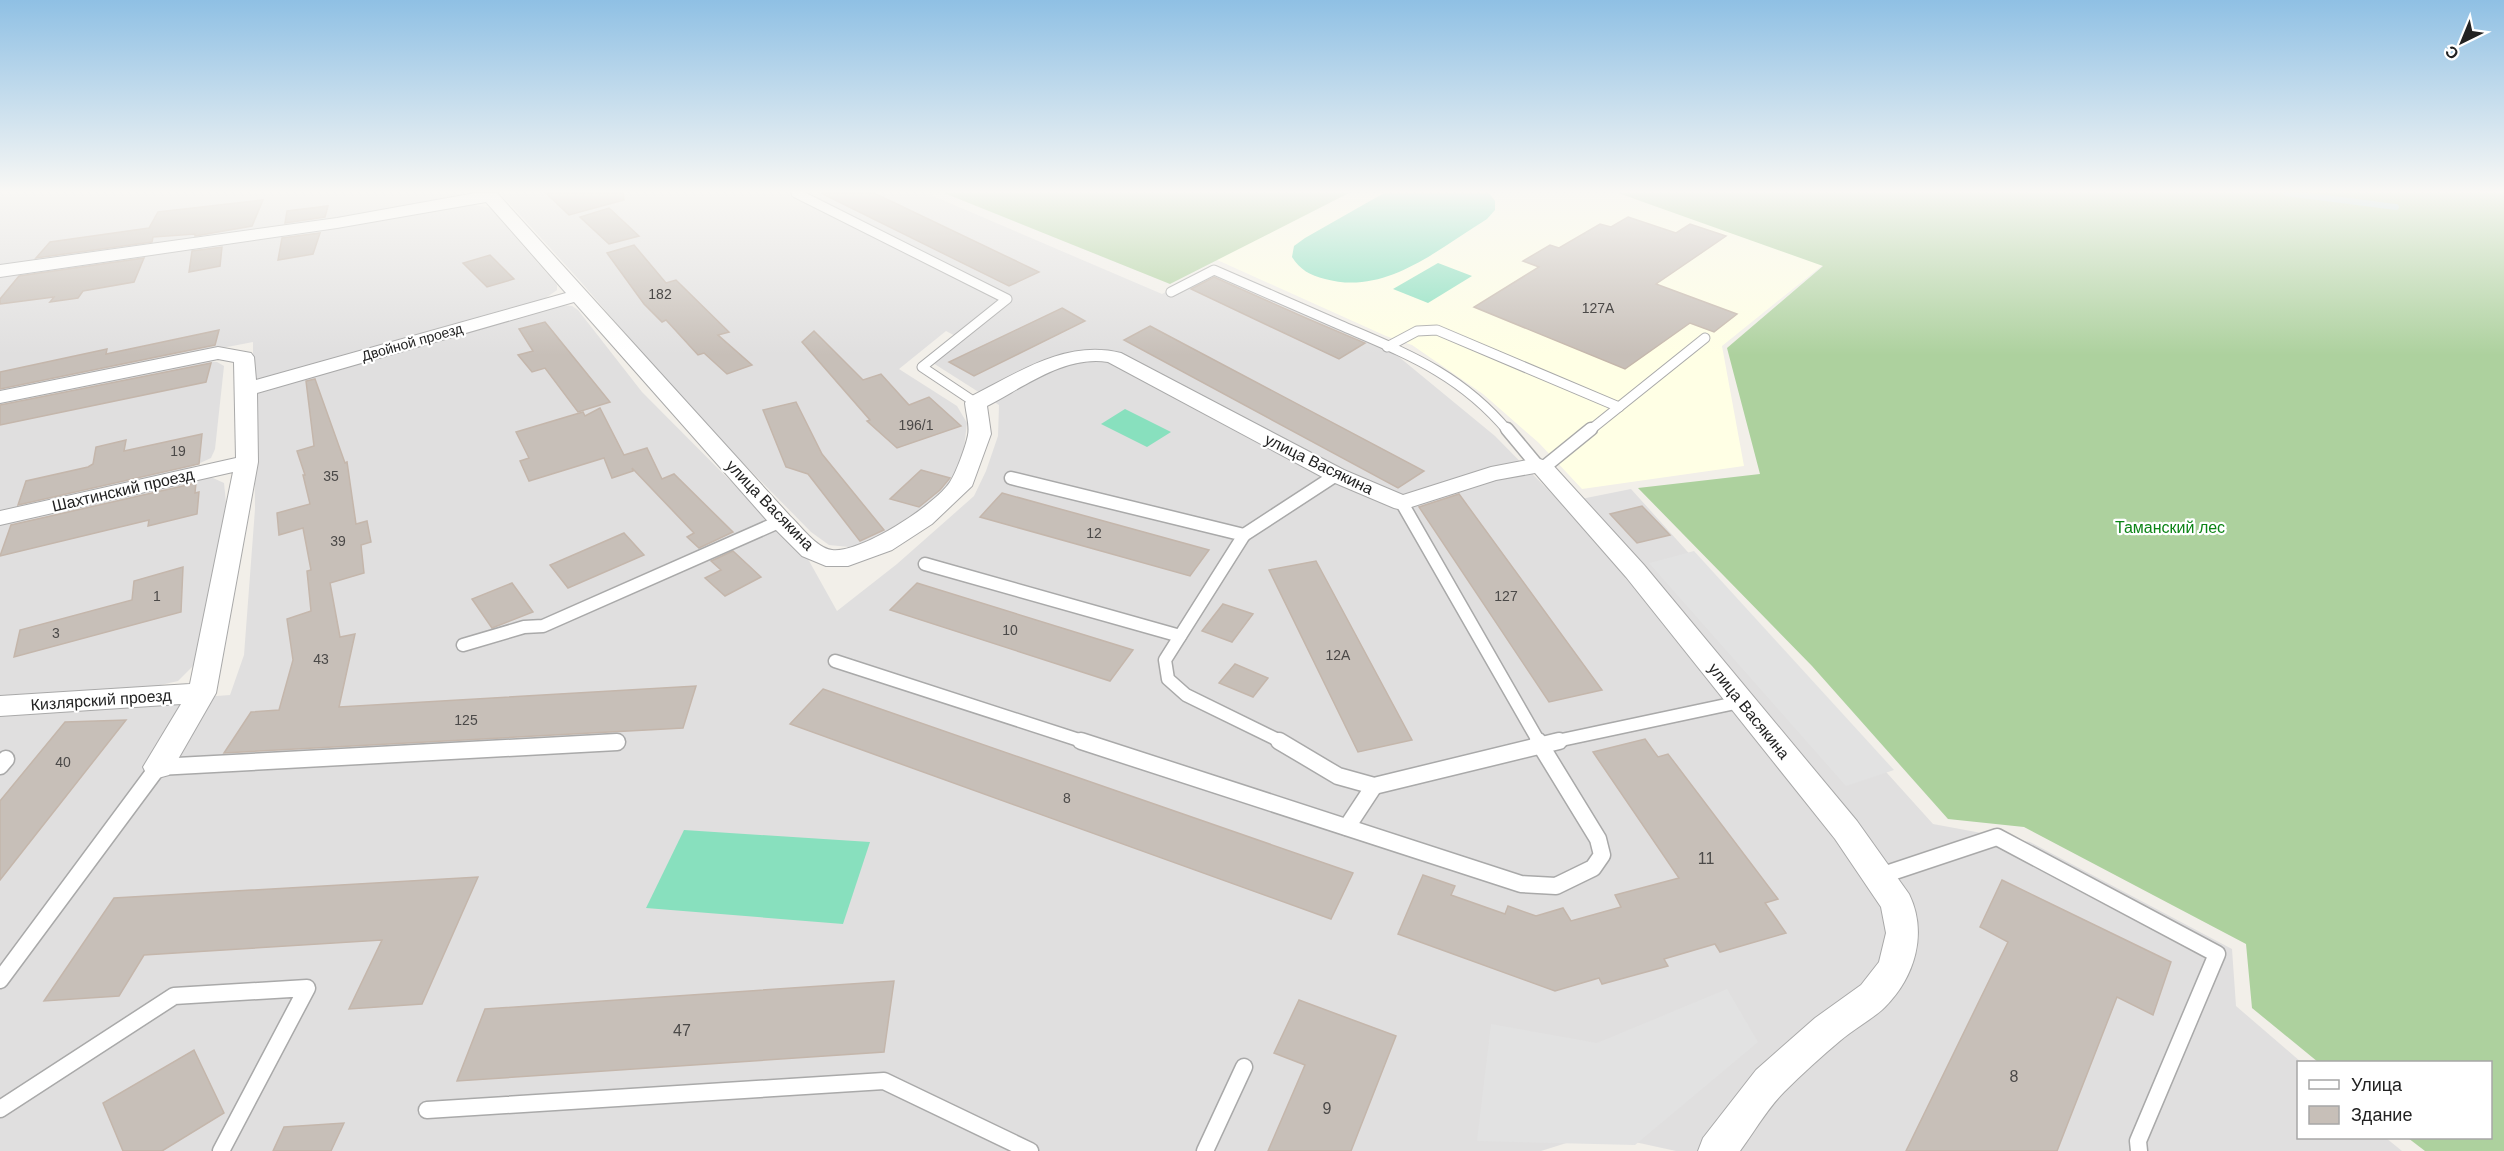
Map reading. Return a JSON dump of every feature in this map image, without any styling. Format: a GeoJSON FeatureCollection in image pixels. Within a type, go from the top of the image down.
{"type":"FeatureCollection","features":[{"type":"Feature","properties":{"kind":"street"},"geometry":{"type":"LineString","coordinates":[[0,271],[171,247]]}},
{"type":"Feature","properties":{"kind":"street","name":"улица Васякина"},"geometry":{"type":"LineString","coordinates":[[535,247],[781,520],[811,550],[826,558],[848,558],[883,545],[923,519],[960,486],[980,434],[976,403],[1063,360],[1081,355],[1099,354],[1114,357],[1336,475],[1402,503]]}},
{"type":"Feature","properties":{"kind":"street","name":"Двойной проезд"},"geometry":{"type":"LineString","coordinates":[[246,389],[579,296]]}},
{"type":"Feature","properties":{"kind":"street"},"geometry":{"type":"LineString","coordinates":[[0,397],[218,353],[244,357],[247,462],[202,693],[158,767]]}},
{"type":"Feature","properties":{"kind":"street","name":"Шахтинский проезд"},"geometry":{"type":"LineString","coordinates":[[0,518],[247,462]]}},
{"type":"Feature","properties":{"kind":"street","name":"улица Васякина"},"geometry":{"type":"LineString","coordinates":[[1540,466],[1635,571],[1846,830],[1897,904],[1903,933],[1894,968],[1873,996],[1828,1029],[1769,1082],[1717,1151]]}},
{"type":"Feature","properties":{"kind":"street"},"geometry":{"type":"LineString","coordinates":[[1402,503],[1491,474],[1540,466]]}},
{"type":"Feature","properties":{"kind":"street","name":"Кизлярский проезд"},"geometry":{"type":"LineString","coordinates":[[0,706],[202,693]]}},
{"type":"Feature","properties":{"kind":"lane"},"geometry":{"type":"LineString","coordinates":[[903,247],[1007,299],[922,368],[976,403]]}},
{"type":"Feature","properties":{"kind":"lane"},"geometry":{"type":"LineString","coordinates":[[1171,292],[1214,270],[1418,359],[1450,378],[1487,406],[1540,466],[1619,407],[1705,338]]}},
{"type":"Feature","properties":{"kind":"lane"},"geometry":{"type":"LineString","coordinates":[[1387,347],[1416,330],[1426,328],[1437,330],[1619,407]]}},
{"type":"Feature","properties":{"kind":"lane"},"geometry":{"type":"LineString","coordinates":[[1336,475],[1244,535],[1165,660],[1168,679],[1186,695],[1299,751],[1338,776],[1374,786],[1540,745],[1740,702]]}},
{"type":"Feature","properties":{"kind":"lane"},"geometry":{"type":"LineString","coordinates":[[1011,477],[1244,535]]}},
{"type":"Feature","properties":{"kind":"lane"},"geometry":{"type":"LineString","coordinates":[[835,661],[1521,884],[1556,886],[1593,868],[1602,855],[1598,839],[1540,745],[1402,503]]}},
{"type":"Feature","properties":{"kind":"lane"},"geometry":{"type":"LineString","coordinates":[[463,645],[524,627],[543,626],[781,520]]}},
{"type":"Feature","properties":{"kind":"lane"},"geometry":{"type":"LineString","coordinates":[[925,564],[1180,636]]}},
{"type":"Feature","properties":{"kind":"lane"},"geometry":{"type":"LineString","coordinates":[[0,980],[158,767],[617,742]]}},
{"type":"Feature","properties":{"kind":"lane"},"geometry":{"type":"LineString","coordinates":[[1347,827],[1374,786]]}},
{"type":"Feature","properties":{"kind":"lane"},"geometry":{"type":"LineString","coordinates":[[1878,876],[1997,837],[2217,954],[2138,1140],[2139,1151]]}},
{"type":"Feature","properties":{"kind":"lane"},"geometry":{"type":"LineString","coordinates":[[0,1108],[174,996],[307,988],[221,1151]]}},
{"type":"Feature","properties":{"kind":"lane"},"geometry":{"type":"LineString","coordinates":[[1204,1151],[1244,1067]]}},
{"type":"Feature","properties":{"kind":"lane"},"geometry":{"type":"LineString","coordinates":[[427,1110],[884,1081],[1030,1151]]}},
{"type":"Feature","properties":{"kind":"shaded area"},"geometry":{"type":"Polygon","coordinates":[[[0,247],[141,247],[0,266],[0,247]]]}},
{"type":"Feature","properties":{"kind":"shaded area"},"geometry":{"type":"Polygon","coordinates":[[[183,247],[524,247],[557,285],[557,290],[540,302],[253,381],[253,342],[0,391],[0,274],[183,247]]]}},
{"type":"Feature","properties":{"kind":"shaded area"},"geometry":{"type":"Polygon","coordinates":[[[549,247],[1052,247],[1162,294],[1214,267],[1382,343],[1495,436],[1561,503],[1631,489],[1933,824],[2030,842],[2232,949],[2236,1006],[2300,1061],[2297,1061],[2297,1139],[2387,1139],[2402,1151],[1676,1151],[1630,1141],[1576,1140],[1541,1151],[0,1151],[0,712],[230,695],[244,655],[255,509],[254,390],[561,305],[572,306],[578,310],[642,392],[808,559],[837,611],[897,564],[974,496],[986,471],[998,436],[999,405],[933,363],[961,339],[946,331],[899,369],[957,406],[967,423],[964,448],[953,485],[908,520],[868,543],[849,547],[829,545],[811,532],[689,408],[549,247]]]}},
{"type":"Feature","properties":{"kind":"shaded area"},"geometry":{"type":"Polygon","coordinates":[[[1239,247],[1775,247],[1824,264],[1722,346],[1744,466],[1582,489],[1539,443],[1483,394],[1412,345],[1386,336],[1215,259],[1239,247]]]}},
{"type":"Feature","properties":{"kind":"shaded area"},"geometry":{"type":"Polygon","coordinates":[[[203,361],[217,362],[224,366],[215,449],[211,458],[185,470],[0,513],[0,402],[203,361]]]}},
{"type":"Feature","properties":{"kind":"shaded area"},"geometry":{"type":"Polygon","coordinates":[[[202,477],[213,478],[224,483],[230,544],[210,649],[178,681],[152,687],[0,697],[0,524],[202,477]]]}},
{"type":"Feature","properties":{"kind":"shaded area"},"geometry":{"type":"Polygon","coordinates":[[[1694,551],[1894,770],[1846,786],[1649,563],[1694,551]]]}},
{"type":"Feature","properties":{"kind":"shaded area"},"geometry":{"type":"Polygon","coordinates":[[[1727,989],[1758,1042],[1635,1145],[1477,1141],[1491,1024],[1597,1043],[1727,989]]]}},
{"type":"Feature","properties":{"kind":"green space"},"geometry":{"type":"Polygon","coordinates":[[[1077,247],[1243,247],[1170,284],[1077,247]]]}},
{"type":"Feature","properties":{"kind":"green space"},"geometry":{"type":"Polygon","coordinates":[[[1294,247],[1444,247],[1410,267],[1390,275],[1369,281],[1347,283],[1315,276],[1298,265],[1292,257],[1294,247]]]}},
{"type":"Feature","properties":{"kind":"green space","name":"Таманский лес"},"geometry":{"type":"Polygon","coordinates":[[[1769,247],[2504,247],[2504,1151],[2425,1151],[2409,1139],[2492,1139],[2492,1061],[2317,1061],[2252,1008],[2246,944],[2024,827],[1948,819],[1812,666],[1638,488],[1760,474],[1727,348],[1823,266],[1769,247]]]}},
{"type":"Feature","properties":{"kind":"green space"},"geometry":{"type":"Polygon","coordinates":[[[1438,263],[1472,276],[1428,303],[1393,289],[1438,263]]]}},
{"type":"Feature","properties":{"kind":"green space"},"geometry":{"type":"Polygon","coordinates":[[[1125,409],[1171,432],[1147,447],[1101,424],[1125,409]]]}},
{"type":"Feature","properties":{"kind":"green space"},"geometry":{"type":"Polygon","coordinates":[[[684,830],[870,842],[843,924],[646,908],[684,830]]]}},
{"type":"Feature","properties":{"kind":"building"},"geometry":{"type":"Polygon","coordinates":[[[46,247],[118,247],[36,258],[46,247]]]}},
{"type":"Feature","properties":{"kind":"building"},"geometry":{"type":"Polygon","coordinates":[[[222,247],[220,266],[189,272],[192,251],[222,247]]]}},
{"type":"Feature","properties":{"kind":"building"},"geometry":{"type":"Polygon","coordinates":[[[280,247],[315,247],[313,254],[278,260],[280,247]]]}},
{"type":"Feature","properties":{"kind":"building"},"geometry":{"type":"Polygon","coordinates":[[[635,247],[666,283],[676,280],[729,332],[718,335],[752,365],[727,374],[704,353],[698,355],[666,320],[662,322],[644,304],[607,253],[635,247]]]}},
{"type":"Feature","properties":{"kind":"building"},"geometry":{"type":"Polygon","coordinates":[[[930,247],[986,247],[1039,272],[1009,286],[930,247]]]}},
{"type":"Feature","properties":{"kind":"building"},"geometry":{"type":"Polygon","coordinates":[[[1547,247],[1710,247],[1656,284],[1737,314],[1714,332],[1690,323],[1625,369],[1474,307],[1539,267],[1523,261],[1547,247]]]}},
{"type":"Feature","properties":{"kind":"building"},"geometry":{"type":"Polygon","coordinates":[[[490,255],[514,279],[487,287],[463,263],[490,255]]]}},
{"type":"Feature","properties":{"kind":"building"},"geometry":{"type":"Polygon","coordinates":[[[144,258],[134,282],[83,291],[78,298],[50,302],[54,297],[0,304],[0,299],[19,276],[144,258]]]}},
{"type":"Feature","properties":{"kind":"building"},"geometry":{"type":"Polygon","coordinates":[[[1214,277],[1365,343],[1339,359],[1191,289],[1214,277]]]}},
{"type":"Feature","properties":{"kind":"building"},"geometry":{"type":"Polygon","coordinates":[[[1062,308],[1085,321],[974,376],[949,362],[1062,308]]]}},
{"type":"Feature","properties":{"kind":"building"},"geometry":{"type":"Polygon","coordinates":[[[545,322],[610,402],[578,412],[545,368],[532,372],[518,355],[533,351],[519,329],[545,322]]]}},
{"type":"Feature","properties":{"kind":"building"},"geometry":{"type":"Polygon","coordinates":[[[1150,326],[1424,471],[1398,488],[1124,340],[1150,326]]]}},
{"type":"Feature","properties":{"kind":"building"},"geometry":{"type":"Polygon","coordinates":[[[219,330],[215,345],[0,389],[0,372],[107,349],[106,354],[219,330]]]}},
{"type":"Feature","properties":{"kind":"building"},"geometry":{"type":"Polygon","coordinates":[[[814,331],[863,380],[881,374],[909,405],[929,397],[961,426],[897,448],[867,421],[870,420],[802,342],[814,331]]]}},
{"type":"Feature","properties":{"kind":"building"},"geometry":{"type":"Polygon","coordinates":[[[211,363],[206,382],[0,425],[0,405],[211,363]]]}},
{"type":"Feature","properties":{"kind":"building"},"geometry":{"type":"Polygon","coordinates":[[[315,379],[345,463],[347,462],[356,524],[367,521],[371,542],[361,545],[364,573],[330,583],[340,637],[355,634],[339,707],[696,686],[683,728],[224,753],[251,712],[279,710],[293,660],[287,619],[311,611],[307,571],[311,570],[303,528],[279,535],[277,513],[310,504],[303,475],[305,475],[297,451],[314,446],[306,381],[315,379]]]}},
{"type":"Feature","properties":{"kind":"building"},"geometry":{"type":"Polygon","coordinates":[[[796,402],[822,454],[884,530],[860,541],[808,474],[786,467],[763,410],[796,402]]]}},
{"type":"Feature","properties":{"kind":"building"},"geometry":{"type":"Polygon","coordinates":[[[600,408],[624,455],[647,448],[662,479],[674,474],[733,532],[699,548],[687,537],[694,533],[632,468],[633,471],[612,478],[604,458],[529,481],[520,461],[529,458],[516,432],[583,412],[585,416],[600,408]]]}},
{"type":"Feature","properties":{"kind":"building"},"geometry":{"type":"Polygon","coordinates":[[[202,434],[199,464],[18,505],[26,481],[88,467],[93,464],[96,447],[126,440],[124,451],[202,434]]]}},
{"type":"Feature","properties":{"kind":"building"},"geometry":{"type":"Polygon","coordinates":[[[921,470],[950,478],[940,490],[919,507],[890,499],[921,470]]]}},
{"type":"Feature","properties":{"kind":"building"},"geometry":{"type":"Polygon","coordinates":[[[196,483],[195,493],[199,492],[197,514],[148,526],[149,520],[0,556],[11,525],[196,483]]]}},
{"type":"Feature","properties":{"kind":"building"},"geometry":{"type":"Polygon","coordinates":[[[1002,493],[1209,550],[1190,576],[980,517],[1002,493]]]}},
{"type":"Feature","properties":{"kind":"building"},"geometry":{"type":"Polygon","coordinates":[[[1459,494],[1602,690],[1549,702],[1419,507],[1459,494]]]}},
{"type":"Feature","properties":{"kind":"building"},"geometry":{"type":"Polygon","coordinates":[[[1642,506],[1670,535],[1637,543],[1610,514],[1642,506]]]}},
{"type":"Feature","properties":{"kind":"building"},"geometry":{"type":"Polygon","coordinates":[[[624,533],[644,555],[568,588],[550,565],[624,533]]]}},
{"type":"Feature","properties":{"kind":"building"},"geometry":{"type":"Polygon","coordinates":[[[733,551],[761,577],[725,596],[705,578],[721,570],[711,561],[733,551]]]}},
{"type":"Feature","properties":{"kind":"building"},"geometry":{"type":"Polygon","coordinates":[[[1316,561],[1412,740],[1358,752],[1269,570],[1316,561]]]}},
{"type":"Feature","properties":{"kind":"building"},"geometry":{"type":"Polygon","coordinates":[[[183,567],[181,612],[14,657],[20,630],[132,600],[134,581],[183,567]]]}},
{"type":"Feature","properties":{"kind":"building"},"geometry":{"type":"Polygon","coordinates":[[[512,583],[533,612],[492,628],[472,599],[512,583]]]}},
{"type":"Feature","properties":{"kind":"building"},"geometry":{"type":"Polygon","coordinates":[[[917,583],[1133,650],[1110,681],[890,610],[917,583]]]}},
{"type":"Feature","properties":{"kind":"building"},"geometry":{"type":"Polygon","coordinates":[[[1223,604],[1253,614],[1232,642],[1202,631],[1223,604]]]}},
{"type":"Feature","properties":{"kind":"building"},"geometry":{"type":"Polygon","coordinates":[[[1235,664],[1268,678],[1253,697],[1219,683],[1235,664]]]}},
{"type":"Feature","properties":{"kind":"building"},"geometry":{"type":"Polygon","coordinates":[[[823,689],[1353,873],[1331,919],[790,724],[823,689]]]}},
{"type":"Feature","properties":{"kind":"building"},"geometry":{"type":"Polygon","coordinates":[[[126,720],[0,880],[0,801],[65,722],[126,720]]]}},
{"type":"Feature","properties":{"kind":"building"},"geometry":{"type":"Polygon","coordinates":[[[1645,739],[1658,757],[1668,754],[1778,899],[1765,903],[1786,933],[1720,952],[1715,944],[1664,959],[1668,966],[1602,984],[1599,978],[1555,991],[1398,934],[1423,875],[1455,886],[1451,895],[1505,914],[1508,906],[1536,916],[1563,908],[1571,921],[1621,907],[1615,895],[1679,878],[1593,752],[1645,739]]]}},
{"type":"Feature","properties":{"kind":"building"},"geometry":{"type":"Polygon","coordinates":[[[478,877],[422,1004],[349,1009],[382,940],[144,955],[119,996],[44,1001],[114,898],[478,877]]]}},
{"type":"Feature","properties":{"kind":"building"},"geometry":{"type":"Polygon","coordinates":[[[2002,880],[2171,962],[2153,1015],[2117,997],[2057,1151],[1906,1151],[2008,942],[1980,927],[2002,880]]]}},
{"type":"Feature","properties":{"kind":"building"},"geometry":{"type":"Polygon","coordinates":[[[894,981],[884,1052],[457,1081],[485,1009],[894,981]]]}},
{"type":"Feature","properties":{"kind":"building"},"geometry":{"type":"Polygon","coordinates":[[[1299,1000],[1396,1036],[1351,1151],[1268,1151],[1305,1065],[1274,1053],[1299,1000]]]}},
{"type":"Feature","properties":{"kind":"building"},"geometry":{"type":"Polygon","coordinates":[[[194,1050],[224,1113],[162,1151],[123,1151],[103,1103],[194,1050]]]}},
{"type":"Feature","properties":{"kind":"building"},"geometry":{"type":"Polygon","coordinates":[[[344,1123],[331,1151],[273,1151],[284,1127],[344,1123]]]}}]}
